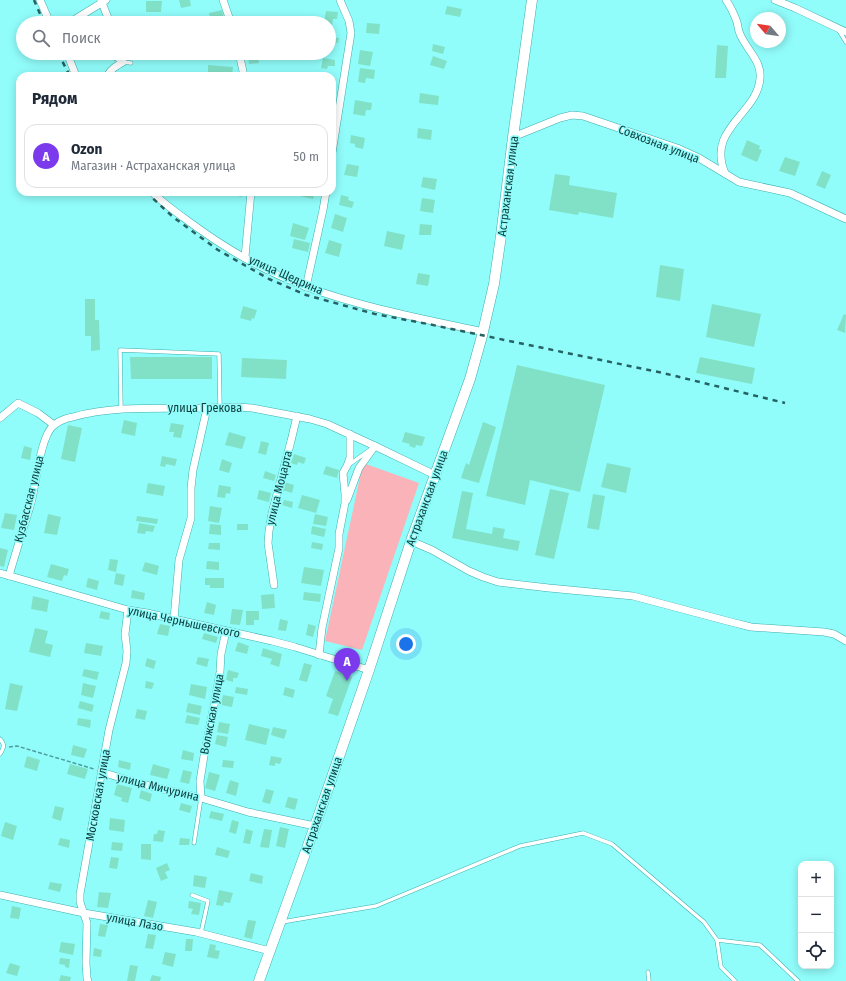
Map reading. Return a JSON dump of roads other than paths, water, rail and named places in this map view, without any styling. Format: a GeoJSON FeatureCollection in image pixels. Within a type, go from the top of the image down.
{"type":"FeatureCollection","features":[{"type":"Feature","properties":{"kind":"main road","name":"Астраханская улица"},"geometry":{"type":"LineString","coordinates":[[259,981],[369,670],[411,541],[470,379],[484,332],[494,284],[501,236],[532,0]]}},
{"type":"Feature","properties":{"kind":"street"},"geometry":{"type":"LineString","coordinates":[[40,0],[47,16]]}},
{"type":"Feature","properties":{"kind":"street"},"geometry":{"type":"LineString","coordinates":[[223,0],[229,16]]}},
{"type":"Feature","properties":{"kind":"street"},"geometry":{"type":"LineString","coordinates":[[336,128],[351,33],[349,21],[340,0]]}},
{"type":"Feature","properties":{"kind":"street"},"geometry":{"type":"LineString","coordinates":[[725,174],[720,158],[724,139],[730,127],[755,94],[759,86],[760,78],[760,69],[740,34],[733,11],[726,0]]}},
{"type":"Feature","properties":{"kind":"street"},"geometry":{"type":"LineString","coordinates":[[775,0],[846,32]]}},
{"type":"Feature","properties":{"kind":"street"},"geometry":{"type":"LineString","coordinates":[[80,16],[103,1],[108,16]]}},
{"type":"Feature","properties":{"kind":"street"},"geometry":{"type":"LineString","coordinates":[[70,60],[74,72]]}},
{"type":"Feature","properties":{"kind":"street"},"geometry":{"type":"LineString","coordinates":[[241,60],[243,72]]}},
{"type":"Feature","properties":{"kind":"street"},"geometry":{"type":"LineString","coordinates":[[109,72],[123,62]]}},
{"type":"Feature","properties":{"kind":"street","name":"Совхозная улица"},"geometry":{"type":"LineString","coordinates":[[514,137],[560,118],[572,115],[583,116],[677,148],[699,158],[739,182],[790,193],[846,219]]}},
{"type":"Feature","properties":{"kind":"street","name":"улица Щедрина"},"geometry":{"type":"LineString","coordinates":[[157,196],[174,211],[227,247],[271,272],[306,287],[382,309],[484,332]]}},
{"type":"Feature","properties":{"kind":"street"},"geometry":{"type":"LineString","coordinates":[[245,257],[251,196]]}},
{"type":"Feature","properties":{"kind":"street"},"geometry":{"type":"LineString","coordinates":[[306,287],[325,196]]}},
{"type":"Feature","properties":{"kind":"street"},"geometry":{"type":"LineString","coordinates":[[0,418],[18,403],[38,413],[54,425]]}},
{"type":"Feature","properties":{"kind":"street","name":"улица Грекова"},"geometry":{"type":"LineString","coordinates":[[54,425],[86,413],[121,409],[220,407],[252,408],[297,416],[327,424],[435,475]]}},
{"type":"Feature","properties":{"kind":"street"},"geometry":{"type":"LineString","coordinates":[[174,619],[179,560],[191,518],[190,488],[207,408]]}},
{"type":"Feature","properties":{"kind":"street","name":"улица Моцарта"},"geometry":{"type":"LineString","coordinates":[[274,585],[268,543],[269,531],[272,513],[297,416]]}},
{"type":"Feature","properties":{"kind":"street","name":"Кузбасская улица"},"geometry":{"type":"LineString","coordinates":[[9,576],[31,502],[42,449],[49,430],[54,425]]}},
{"type":"Feature","properties":{"kind":"street"},"geometry":{"type":"LineString","coordinates":[[345,503],[344,473],[350,458],[350,434]]}},
{"type":"Feature","properties":{"kind":"street"},"geometry":{"type":"LineString","coordinates":[[319,655],[322,628],[339,548],[339,534],[345,503],[359,468],[375,446]]}},
{"type":"Feature","properties":{"kind":"street"},"geometry":{"type":"LineString","coordinates":[[411,541],[432,550],[469,571],[498,582],[633,596],[751,627],[824,632],[834,634],[846,641]]}},
{"type":"Feature","properties":{"kind":"street","name":"улица Чернышевского"},"geometry":{"type":"LineString","coordinates":[[0,573],[128,610],[272,641],[369,670]]}},
{"type":"Feature","properties":{"kind":"street","name":"Московская улица"},"geometry":{"type":"LineString","coordinates":[[88,981],[86,963],[88,923],[80,902],[80,894],[109,730],[126,663],[127,651],[125,634],[128,610]]}},
{"type":"Feature","properties":{"kind":"street","name":"Волжская улица"},"geometry":{"type":"LineString","coordinates":[[202,798],[200,781],[217,690],[221,654],[226,631]]}},
{"type":"Feature","properties":{"kind":"street","name":"улица Мичурина"},"geometry":{"type":"LineString","coordinates":[[101,772],[138,783],[202,798],[248,812],[315,826]]}},
{"type":"Feature","properties":{"kind":"street","name":"улица Лазо"},"geometry":{"type":"LineString","coordinates":[[0,895],[84,913],[201,934],[270,951]]}},
{"type":"Feature","properties":{"kind":"lane"},"geometry":{"type":"LineString","coordinates":[[837,28],[846,42]]}},
{"type":"Feature","properties":{"kind":"lane"},"geometry":{"type":"LineString","coordinates":[[119,60],[131,63]]}},
{"type":"Feature","properties":{"kind":"lane"},"geometry":{"type":"LineString","coordinates":[[121,409],[120,350],[219,354],[220,407]]}},
{"type":"Feature","properties":{"kind":"lane"},"geometry":{"type":"LineString","coordinates":[[347,466],[375,446]]}},
{"type":"Feature","properties":{"kind":"lane"},"geometry":{"type":"LineString","coordinates":[[0,739],[4,745],[0,754]]}},
{"type":"Feature","properties":{"kind":"lane"},"geometry":{"type":"LineString","coordinates":[[194,843],[202,798]]}},
{"type":"Feature","properties":{"kind":"lane"},"geometry":{"type":"LineString","coordinates":[[280,922],[376,906],[520,846],[583,834],[612,844],[704,922],[717,940],[720,967],[735,981]]}},
{"type":"Feature","properties":{"kind":"lane"},"geometry":{"type":"LineString","coordinates":[[192,895],[208,901],[201,934]]}},
{"type":"Feature","properties":{"kind":"lane"},"geometry":{"type":"LineString","coordinates":[[717,940],[760,944],[798,981]]}},
{"type":"Feature","properties":{"kind":"lane"},"geometry":{"type":"LineString","coordinates":[[648,972],[649,981]]}},
{"type":"Feature","properties":{"kind":"railway"},"geometry":{"type":"LineString","coordinates":[[34,0],[41,16]]}},
{"type":"Feature","properties":{"kind":"railway"},"geometry":{"type":"LineString","coordinates":[[62,60],[68,72]]}},
{"type":"Feature","properties":{"kind":"railway"},"geometry":{"type":"LineString","coordinates":[[150,196],[173,217],[218,250],[269,279],[306,295],[375,314],[663,373],[785,403]]}},
{"type":"Feature","properties":{"kind":"place","name":"Ozon"},"geometry":{"type":"Point","coordinates":[347,681]}}]}
